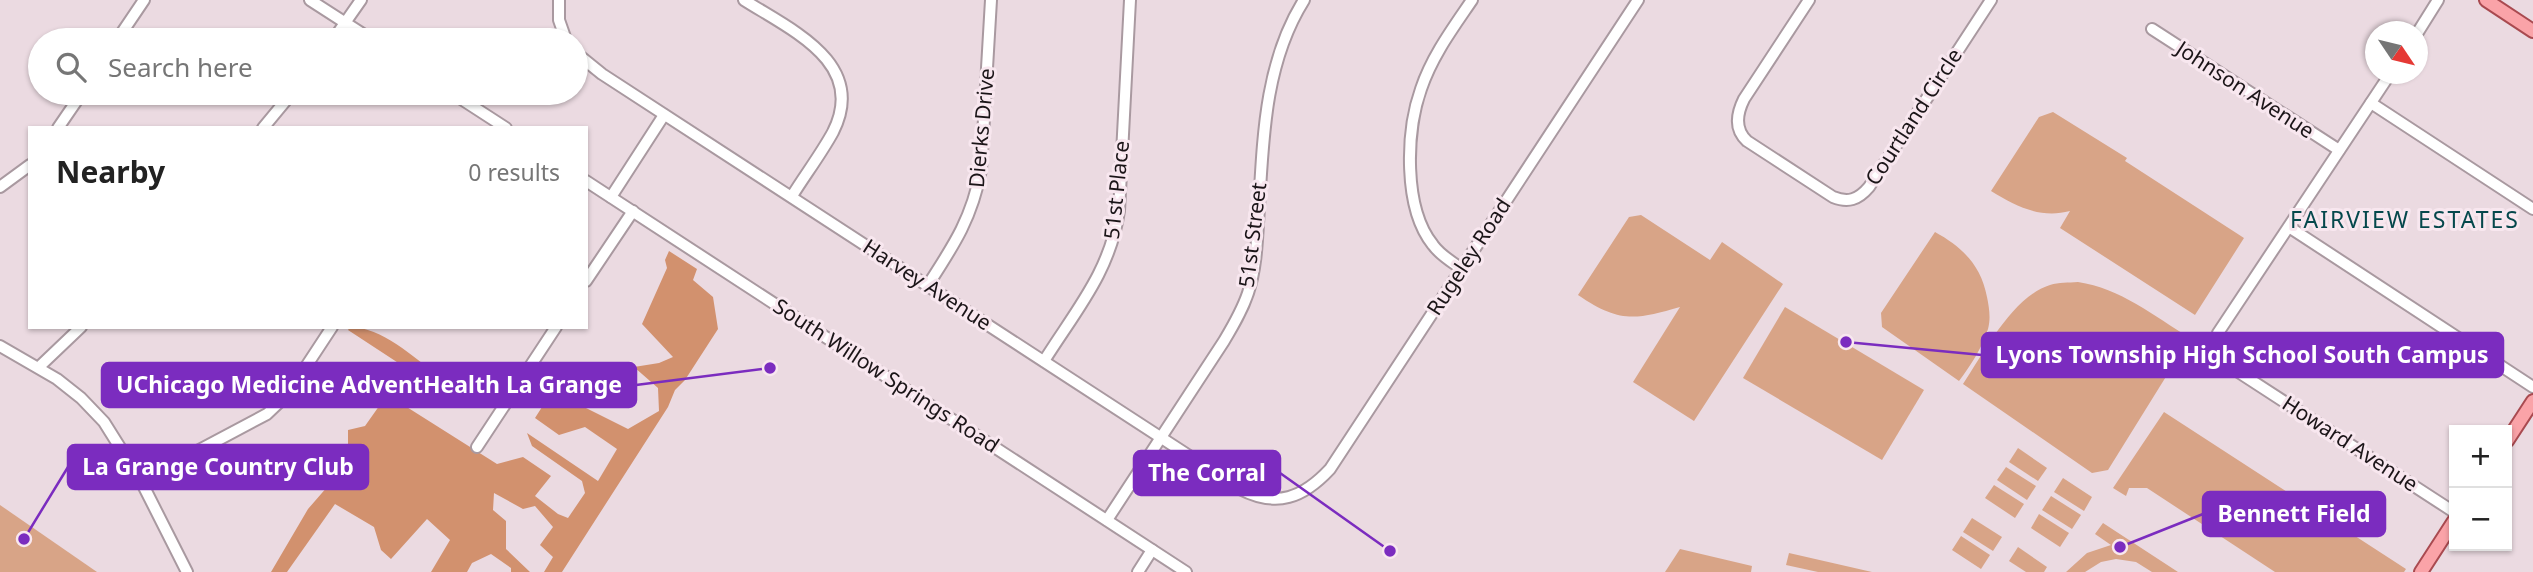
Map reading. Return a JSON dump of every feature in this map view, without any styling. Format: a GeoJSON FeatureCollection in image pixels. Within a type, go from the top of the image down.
{"type":"FeatureCollection","features":[{"type":"Feature","properties":{"kind":"main road"},"geometry":{"type":"LineString","coordinates":[[2486,0],[2533,31]]}},
{"type":"Feature","properties":{"kind":"main road"},"geometry":{"type":"LineString","coordinates":[[2512,433],[2533,401]]}},
{"type":"Feature","properties":{"kind":"main road"},"geometry":{"type":"LineString","coordinates":[[2421,572],[2449,529]]}},
{"type":"Feature","properties":{"kind":"street"},"geometry":{"type":"LineString","coordinates":[[125,28],[144,0]]}},
{"type":"Feature","properties":{"kind":"street"},"geometry":{"type":"LineString","coordinates":[[310,0],[354,28]]}},
{"type":"Feature","properties":{"kind":"street"},"geometry":{"type":"LineString","coordinates":[[342,28],[361,0]]}},
{"type":"Feature","properties":{"kind":"street"},"geometry":{"type":"LineString","coordinates":[[559,0],[562,28]]}},
{"type":"Feature","properties":{"kind":"street"},"geometry":{"type":"LineString","coordinates":[[744,0],[823,53],[838,77],[841,105],[833,132],[792,196]]}},
{"type":"Feature","properties":{"kind":"street","name":"Dierks Drive"},"geometry":{"type":"LineString","coordinates":[[928,285],[965,227],[978,192],[991,0]]}},
{"type":"Feature","properties":{"kind":"street","name":"51st Place"},"geometry":{"type":"LineString","coordinates":[[1044,361],[1105,263],[1116,231],[1130,0]]}},
{"type":"Feature","properties":{"kind":"street","name":"51st Street"},"geometry":{"type":"LineString","coordinates":[[1107,520],[1229,332],[1248,293],[1256,254],[1264,123],[1278,52],[1304,0]]}},
{"type":"Feature","properties":{"kind":"street"},"geometry":{"type":"LineString","coordinates":[[1462,269],[1433,245],[1424,232],[1413,191],[1410,162],[1412,132],[1420,90],[1443,44],[1472,0]]}},
{"type":"Feature","properties":{"kind":"street","name":"Rugeley Road"},"geometry":{"type":"LineString","coordinates":[[1286,498],[1309,489],[1330,469],[1638,0]]}},
{"type":"Feature","properties":{"kind":"street","name":"Courtland Circle"},"geometry":{"type":"LineString","coordinates":[[1809,0],[1744,99],[1738,127],[1742,135],[1758,148],[1832,197],[1849,201],[1856,199],[1869,187],[1991,0]]}},
{"type":"Feature","properties":{"kind":"street"},"geometry":{"type":"LineString","coordinates":[[2424,21],[2438,0]]}},
{"type":"Feature","properties":{"kind":"street","name":"Johnson Avenue"},"geometry":{"type":"LineString","coordinates":[[2151,29],[2339,150]]}},
{"type":"Feature","properties":{"kind":"street","name":"Harvey Avenue"},"geometry":{"type":"LineString","coordinates":[[588,63],[664,115],[1253,495],[1286,498]]}},
{"type":"Feature","properties":{"kind":"street"},"geometry":{"type":"LineString","coordinates":[[2383,84],[2289,227],[2533,387]]}},
{"type":"Feature","properties":{"kind":"street"},"geometry":{"type":"LineString","coordinates":[[2371,103],[2533,209]]}},
{"type":"Feature","properties":{"kind":"street"},"geometry":{"type":"LineString","coordinates":[[59,126],[74,105]]}},
{"type":"Feature","properties":{"kind":"street"},"geometry":{"type":"LineString","coordinates":[[265,126],[282,105]]}},
{"type":"Feature","properties":{"kind":"street"},"geometry":{"type":"LineString","coordinates":[[470,105],[503,126]]}},
{"type":"Feature","properties":{"kind":"street"},"geometry":{"type":"LineString","coordinates":[[611,197],[664,115]]}},
{"type":"Feature","properties":{"kind":"street"},"geometry":{"type":"LineString","coordinates":[[482,126],[489,117]]}},
{"type":"Feature","properties":{"kind":"street"},"geometry":{"type":"LineString","coordinates":[[0,187],[28,166]]}},
{"type":"Feature","properties":{"kind":"street","name":"South Willow Springs Road"},"geometry":{"type":"LineString","coordinates":[[588,181],[1186,572]]}},
{"type":"Feature","properties":{"kind":"street"},"geometry":{"type":"LineString","coordinates":[[588,278],[632,211]]}},
{"type":"Feature","properties":{"kind":"street","name":"Howard Avenue"},"geometry":{"type":"LineString","coordinates":[[2289,227],[2218,333],[2213,349],[2223,362],[2449,509]]}},
{"type":"Feature","properties":{"kind":"street"},"geometry":{"type":"LineString","coordinates":[[39,367],[79,329]]}},
{"type":"Feature","properties":{"kind":"street"},"geometry":{"type":"LineString","coordinates":[[141,481],[267,414],[288,394],[331,329]]}},
{"type":"Feature","properties":{"kind":"street"},"geometry":{"type":"LineString","coordinates":[[477,447],[555,329]]}},
{"type":"Feature","properties":{"kind":"street"},"geometry":{"type":"LineString","coordinates":[[0,346],[39,367],[81,398],[104,422],[141,481],[187,572]]}},
{"type":"Feature","properties":{"kind":"street"},"geometry":{"type":"LineString","coordinates":[[1138,572],[1152,550]]}},
{"type":"Feature","properties":{"kind":"shaded area"},"geometry":{"type":"Polygon","coordinates":[[[2053,112],[2127,158],[2125,161],[2244,238],[2195,315],[2060,228],[2070,211],[2049,213],[2029,210],[1991,191],[2039,117],[2053,112]]]}},
{"type":"Feature","properties":{"kind":"shaded area"},"geometry":{"type":"Polygon","coordinates":[[[1641,215],[1710,260],[1722,242],[1783,284],[1694,421],[1633,382],[1680,307],[1651,315],[1616,315],[1578,295],[1629,217],[1641,215]]]}},
{"type":"Feature","properties":{"kind":"shaded area"},"geometry":{"type":"Polygon","coordinates":[[[1935,232],[1954,244],[1975,266],[1984,286],[1988,305],[1986,336],[1959,381],[1882,327],[1881,313],[1935,232]]]}},
{"type":"Feature","properties":{"kind":"shaded area"},"geometry":{"type":"Polygon","coordinates":[[[669,251],[697,269],[693,280],[713,297],[718,329],[685,380],[675,390],[668,407],[562,572],[544,572],[553,557],[540,545],[553,527],[535,506],[523,509],[494,493],[493,510],[506,521],[506,549],[530,572],[511,572],[511,568],[491,554],[472,563],[467,572],[431,572],[450,540],[427,519],[391,559],[381,550],[374,527],[335,504],[287,572],[271,572],[308,509],[348,463],[348,430],[365,426],[406,368],[349,329],[365,329],[385,337],[438,375],[417,383],[402,404],[497,464],[523,457],[551,476],[535,496],[558,514],[568,518],[585,493],[582,481],[532,446],[527,433],[598,481],[617,449],[585,427],[559,435],[535,418],[542,407],[572,401],[628,429],[659,411],[658,388],[634,367],[659,363],[673,357],[642,324],[667,268],[665,260],[669,251]]]}},
{"type":"Feature","properties":{"kind":"shaded area"},"geometry":{"type":"Polygon","coordinates":[[[2078,282],[2108,290],[2122,297],[2190,338],[2108,470],[2092,473],[1963,384],[2000,327],[2023,301],[2050,285],[2078,282]]]}},
{"type":"Feature","properties":{"kind":"shaded area"},"geometry":{"type":"Polygon","coordinates":[[[1785,307],[1924,390],[1882,460],[1743,378],[1785,307]]]}},
{"type":"Feature","properties":{"kind":"shaded area"},"geometry":{"type":"Polygon","coordinates":[[[2164,412],[2406,569],[2404,572],[2275,572],[2147,488],[2129,488],[2126,496],[2113,488],[2164,412]]]}},
{"type":"Feature","properties":{"kind":"shaded area"},"geometry":{"type":"Polygon","coordinates":[[[2018,448],[2047,468],[2038,481],[2009,462],[2018,448]]]}},
{"type":"Feature","properties":{"kind":"shaded area"},"geometry":{"type":"Polygon","coordinates":[[[2006,467],[2036,486],[2027,500],[1997,480],[2006,467]]]}},
{"type":"Feature","properties":{"kind":"shaded area"},"geometry":{"type":"Polygon","coordinates":[[[2063,478],[2092,497],[2084,511],[2054,492],[2063,478]]]}},
{"type":"Feature","properties":{"kind":"shaded area"},"geometry":{"type":"Polygon","coordinates":[[[1994,485],[2024,504],[2015,518],[1985,498],[1994,485]]]}},
{"type":"Feature","properties":{"kind":"shaded area"},"geometry":{"type":"Polygon","coordinates":[[[2051,496],[2081,515],[2072,529],[2042,510],[2051,496]]]}},
{"type":"Feature","properties":{"kind":"shaded area"},"geometry":{"type":"Polygon","coordinates":[[[0,505],[97,572],[0,572],[0,505]]]}},
{"type":"Feature","properties":{"kind":"shaded area"},"geometry":{"type":"Polygon","coordinates":[[[2039,514],[2069,533],[2060,547],[2031,528],[2039,514]]]}},
{"type":"Feature","properties":{"kind":"shaded area"},"geometry":{"type":"Polygon","coordinates":[[[1972,518],[2002,537],[1993,551],[1963,532],[1972,518]]]}},
{"type":"Feature","properties":{"kind":"shaded area"},"geometry":{"type":"Polygon","coordinates":[[[2103,523],[2178,572],[2152,572],[2136,562],[2116,559],[2101,562],[2085,572],[2066,572],[2087,553],[2111,545],[2095,534],[2103,523]]]}},
{"type":"Feature","properties":{"kind":"shaded area"},"geometry":{"type":"Polygon","coordinates":[[[1961,536],[1990,555],[1981,569],[1952,550],[1961,536]]]}},
{"type":"Feature","properties":{"kind":"shaded area"},"geometry":{"type":"Polygon","coordinates":[[[2018,547],[2047,567],[2044,572],[2026,572],[2009,561],[2018,547]]]}},
{"type":"Feature","properties":{"kind":"shaded area"},"geometry":{"type":"Polygon","coordinates":[[[1680,549],[1752,566],[1751,572],[1665,572],[1680,549]]]}},
{"type":"Feature","properties":{"kind":"shaded area"},"geometry":{"type":"Polygon","coordinates":[[[1789,553],[1872,572],[1818,572],[1786,565],[1789,553]]]}},
{"type":"Feature","properties":{"kind":"place","name":"Lyons Township High School South Campus"},"geometry":{"type":"Point","coordinates":[1846,342]}},
{"type":"Feature","properties":{"kind":"place","name":"UChicago Medicine AdventHealth La Grange"},"geometry":{"type":"Point","coordinates":[770,368]}},
{"type":"Feature","properties":{"kind":"place","name":"La Grange Country Club"},"geometry":{"type":"Point","coordinates":[24,539]}},
{"type":"Feature","properties":{"kind":"place","name":"Bennett Field"},"geometry":{"type":"Point","coordinates":[2120,547]}},
{"type":"Feature","properties":{"kind":"place","name":"The Corral"},"geometry":{"type":"Point","coordinates":[1390,551]}},
{"type":"Feature","properties":{"kind":"district","name":"FAIRVIEW ESTATES"},"geometry":{"type":"Point","coordinates":[2405,220]}}]}
